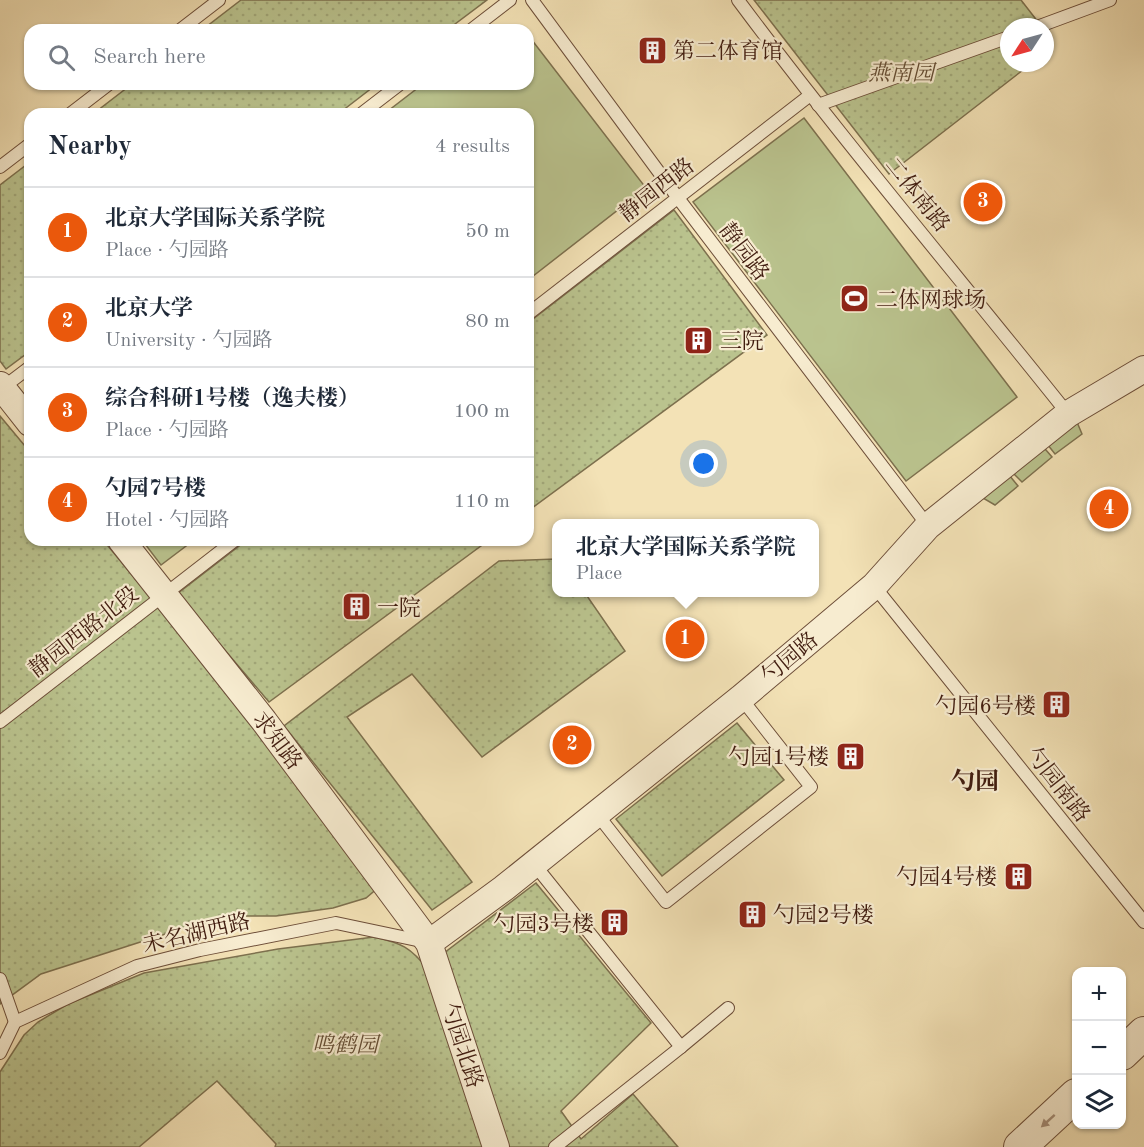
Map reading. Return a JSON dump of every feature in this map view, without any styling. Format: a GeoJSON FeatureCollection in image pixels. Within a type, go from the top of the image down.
{"type":"FeatureCollection","features":[{"type":"Feature","properties":{"kind":"street","name":"勺园路"},"geometry":{"type":"LineString","coordinates":[[429,943],[534,864],[741,698],[874,586],[928,526],[1068,414],[1144,369]]}},
{"type":"Feature","properties":{"kind":"street"},"geometry":{"type":"LineString","coordinates":[[1,388],[24,416]]}},
{"type":"Feature","properties":{"kind":"street","name":"求知路"},"geometry":{"type":"LineString","coordinates":[[126,546],[264,721],[429,943]]}},
{"type":"Feature","properties":{"kind":"street","name":"勺园北路"},"geometry":{"type":"LineString","coordinates":[[429,943],[496,1147]]}},
{"type":"Feature","properties":{"kind":"street"},"geometry":{"type":"LineString","coordinates":[[1126,1050],[1144,1033]]}},
{"type":"Feature","properties":{"kind":"street"},"geometry":{"type":"LineString","coordinates":[[1020,1147],[1072,1100]]}},
{"type":"Feature","properties":{"kind":"lane"},"geometry":{"type":"LineString","coordinates":[[188,24],[219,0]]}},
{"type":"Feature","properties":{"kind":"lane"},"geometry":{"type":"LineString","coordinates":[[479,24],[510,0]]}},
{"type":"Feature","properties":{"kind":"lane","name":"静园路"},"geometry":{"type":"LineString","coordinates":[[532,0],[678,198],[928,526]]}},
{"type":"Feature","properties":{"kind":"lane","name":"二体南路"},"geometry":{"type":"LineString","coordinates":[[738,0],[809,96],[1068,414]]}},
{"type":"Feature","properties":{"kind":"lane"},"geometry":{"type":"LineString","coordinates":[[1054,21],[1110,0]]}},
{"type":"Feature","properties":{"kind":"lane"},"geometry":{"type":"LineString","coordinates":[[818,105],[1000,40]]}},
{"type":"Feature","properties":{"kind":"lane"},"geometry":{"type":"LineString","coordinates":[[78,108],[101,90]]}},
{"type":"Feature","properties":{"kind":"lane"},"geometry":{"type":"LineString","coordinates":[[369,108],[392,90]]}},
{"type":"Feature","properties":{"kind":"lane","name":"静园西路"},"geometry":{"type":"LineString","coordinates":[[534,309],[809,96]]}},
{"type":"Feature","properties":{"kind":"lane"},"geometry":{"type":"LineString","coordinates":[[0,167],[24,149]]}},
{"type":"Feature","properties":{"kind":"lane"},"geometry":{"type":"LineString","coordinates":[[1,388],[24,371]]}},
{"type":"Feature","properties":{"kind":"lane"},"geometry":{"type":"LineString","coordinates":[[164,595],[227,546]]}},
{"type":"Feature","properties":{"kind":"lane","name":"勺园南路"},"geometry":{"type":"LineString","coordinates":[[874,586],[1144,922]]}},
{"type":"Feature","properties":{"kind":"lane","name":"静园西路北段"},"geometry":{"type":"LineString","coordinates":[[0,722],[164,595]]}},
{"type":"Feature","properties":{"kind":"lane"},"geometry":{"type":"LineString","coordinates":[[597,814],[666,902],[811,787],[741,698]]}},
{"type":"Feature","properties":{"kind":"lane"},"geometry":{"type":"LineString","coordinates":[[534,864],[681,1047]]}},
{"type":"Feature","properties":{"kind":"lane","name":"未名湖西路"},"geometry":{"type":"LineString","coordinates":[[15,1022],[137,966],[200,950],[336,923],[429,943]]}},
{"type":"Feature","properties":{"kind":"lane"},"geometry":{"type":"LineString","coordinates":[[0,979],[15,1022],[0,1053]]}},
{"type":"Feature","properties":{"kind":"lane"},"geometry":{"type":"LineString","coordinates":[[555,1147],[728,1008]]}},
{"type":"Feature","properties":{"kind":"green space"},"geometry":{"type":"Polygon","coordinates":[[[241,0],[487,0],[455,24],[210,24],[241,0]]]}},
{"type":"Feature","properties":{"kind":"green space","name":"燕南园"},"geometry":{"type":"Polygon","coordinates":[[[754,0],[1021,0],[1035,18],[1000,18],[1000,72],[1020,72],[889,174],[754,0]]]}},
{"type":"Feature","properties":{"kind":"green space"},"geometry":{"type":"Polygon","coordinates":[[[534,43],[646,188],[534,275],[534,108],[392,108],[415,90],[534,90],[534,43]]]}},
{"type":"Feature","properties":{"kind":"green space"},"geometry":{"type":"Polygon","coordinates":[[[124,90],[369,90],[346,108],[101,108],[124,90]]]}},
{"type":"Feature","properties":{"kind":"green space","name":"二体网球场"},"geometry":{"type":"Polygon","coordinates":[[[804,118],[1017,397],[906,481],[693,202],[804,118]]]}},
{"type":"Feature","properties":{"kind":"green space"},"geometry":{"type":"Polygon","coordinates":[[[24,167],[24,356],[6,369],[0,361],[0,185],[24,167]]]}},
{"type":"Feature","properties":{"kind":"green space"},"geometry":{"type":"Polygon","coordinates":[[[674,210],[767,335],[534,507],[534,318],[674,210]]]}},
{"type":"Feature","properties":{"kind":"green space"},"geometry":{"type":"Polygon","coordinates":[[[1074,415],[1082,434],[1055,454],[1044,440],[1074,415]]]}},
{"type":"Feature","properties":{"kind":"green space"},"geometry":{"type":"Polygon","coordinates":[[[0,416],[24,445],[24,546],[108,546],[386,881],[366,898],[333,908],[276,916],[241,916],[187,927],[41,974],[0,1004],[0,416]]]}},
{"type":"Feature","properties":{"kind":"green space"},"geometry":{"type":"Polygon","coordinates":[[[1039,442],[1052,457],[1022,482],[1009,469],[1039,442]]]}},
{"type":"Feature","properties":{"kind":"green space"},"geometry":{"type":"Polygon","coordinates":[[[1005,470],[1018,486],[995,505],[976,494],[1005,470]]]}},
{"type":"Feature","properties":{"kind":"green space"},"geometry":{"type":"Polygon","coordinates":[[[147,546],[186,546],[161,565],[147,546]]]}},
{"type":"Feature","properties":{"kind":"green space"},"geometry":{"type":"Polygon","coordinates":[[[239,546],[481,546],[269,702],[177,594],[239,546]]]}},
{"type":"Feature","properties":{"kind":"green space"},"geometry":{"type":"Polygon","coordinates":[[[552,559],[552,597],[588,597],[625,651],[482,757],[412,674],[347,717],[472,882],[432,910],[284,726],[499,561],[552,559]]]}},
{"type":"Feature","properties":{"kind":"green space"},"geometry":{"type":"Polygon","coordinates":[[[737,723],[784,780],[662,876],[616,819],[737,723]]]}},
{"type":"Feature","properties":{"kind":"green space"},"geometry":{"type":"Polygon","coordinates":[[[536,883],[651,1023],[561,1111],[581,1139],[633,1094],[678,1147],[509,1147],[444,953],[536,883]]]}},
{"type":"Feature","properties":{"kind":"green space","name":"鸣鹤园"},"geometry":{"type":"Polygon","coordinates":[[[374,937],[405,947],[428,970],[489,1147],[275,1147],[276,1144],[217,1081],[139,1147],[0,1147],[0,1072],[24,1035],[38,1022],[68,1004],[144,973],[278,949],[374,937]]]}},
{"type":"Feature","properties":{"kind":"place","name":"第二体育馆"},"geometry":{"type":"Point","coordinates":[652,50]}},
{"type":"Feature","properties":{"kind":"place","name":"综合科研1号楼（逸夫楼）"},"geometry":{"type":"Point","coordinates":[983,202]}},
{"type":"Feature","properties":{"kind":"place","name":"二体网球场"},"geometry":{"type":"Point","coordinates":[855,299]}},
{"type":"Feature","properties":{"kind":"place","name":"三院"},"geometry":{"type":"Point","coordinates":[699,340]}},
{"type":"Feature","properties":{"kind":"place","name":"勺园7号楼"},"geometry":{"type":"Point","coordinates":[1109,509]}},
{"type":"Feature","properties":{"kind":"place","name":"一院"},"geometry":{"type":"Point","coordinates":[356,607]}},
{"type":"Feature","properties":{"kind":"place","name":"北京大学国际关系学院"},"geometry":{"type":"Point","coordinates":[685,639]}},
{"type":"Feature","properties":{"kind":"place","name":"勺园6号楼"},"geometry":{"type":"Point","coordinates":[1057,705]}},
{"type":"Feature","properties":{"kind":"place","name":"北京大学"},"geometry":{"type":"Point","coordinates":[572,745]}},
{"type":"Feature","properties":{"kind":"place","name":"勺园1号楼"},"geometry":{"type":"Point","coordinates":[850,756]}},
{"type":"Feature","properties":{"kind":"place","name":"勺园4号楼"},"geometry":{"type":"Point","coordinates":[1018,876]}},
{"type":"Feature","properties":{"kind":"place","name":"勺园2号楼"},"geometry":{"type":"Point","coordinates":[752,914]}},
{"type":"Feature","properties":{"kind":"place","name":"勺园3号楼"},"geometry":{"type":"Point","coordinates":[615,923]}},
{"type":"Feature","properties":{"kind":"district","name":"勺园"},"geometry":{"type":"Point","coordinates":[975,781]}}]}
